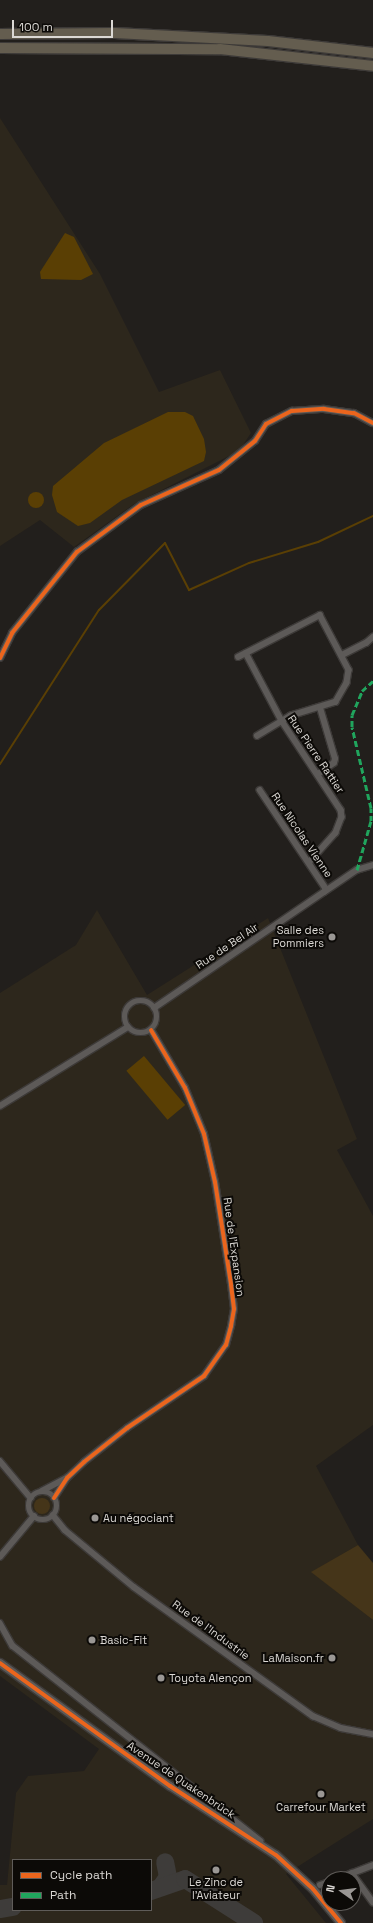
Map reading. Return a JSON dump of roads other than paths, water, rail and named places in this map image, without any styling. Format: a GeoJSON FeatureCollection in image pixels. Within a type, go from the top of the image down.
{"type":"FeatureCollection","features":[{"type":"Feature","properties":{"kind":"highway"},"geometry":{"type":"LineString","coordinates":[[0,34],[115,33],[268,41],[373,53]]}},
{"type":"Feature","properties":{"kind":"highway"},"geometry":{"type":"LineString","coordinates":[[0,48],[220,49],[373,66]]}},
{"type":"Feature","properties":{"kind":"main road","name":"Avenue de Quakenbrück"},"geometry":{"type":"LineString","coordinates":[[0,1663],[170,1786],[276,1855],[313,1889],[341,1923]]}},
{"type":"Feature","properties":{"kind":"street"},"geometry":{"type":"LineString","coordinates":[[0,658],[12,633],[77,552],[141,505],[219,470],[255,441],[266,424],[292,411],[324,409],[354,413],[373,423]]}},
{"type":"Feature","properties":{"kind":"street"},"geometry":{"type":"LineString","coordinates":[[238,657],[320,615],[349,670],[347,683],[336,702],[282,722],[258,736]]}},
{"type":"Feature","properties":{"kind":"street"},"geometry":{"type":"LineString","coordinates":[[342,655],[366,644],[373,637]]}},
{"type":"Feature","properties":{"kind":"street","name":"Rue Pierre Rattier"},"geometry":{"type":"LineString","coordinates":[[246,653],[282,722],[337,802],[342,817],[336,833],[310,862]]}},
{"type":"Feature","properties":{"kind":"street"},"geometry":{"type":"LineString","coordinates":[[318,774],[334,764],[334,759],[320,708]]}},
{"type":"Feature","properties":{"kind":"street","name":"Rue Nicolas Vienne"},"geometry":{"type":"LineString","coordinates":[[260,790],[310,862],[327,890]]}},
{"type":"Feature","properties":{"kind":"street","name":"Rue de Bel Air"},"geometry":{"type":"LineString","coordinates":[[154,1008],[357,870],[373,865]]}},
{"type":"Feature","properties":{"kind":"street"},"geometry":{"type":"LineString","coordinates":[[141,1001],[154,1008],[157,1018],[151,1030],[137,1033],[128,1027],[124,1018],[130,1004],[141,1001]]}},
{"type":"Feature","properties":{"kind":"street"},"geometry":{"type":"LineString","coordinates":[[0,1106],[128,1027]]}},
{"type":"Feature","properties":{"kind":"street","name":"Rue de l'Expansion"},"geometry":{"type":"LineString","coordinates":[[54,1498],[67,1478],[127,1428],[204,1376],[226,1345],[231,1326],[234,1309],[231,1284],[216,1182],[204,1134],[185,1088],[151,1030]]}},
{"type":"Feature","properties":{"kind":"street"},"geometry":{"type":"LineString","coordinates":[[0,1461],[31,1498]]}},
{"type":"Feature","properties":{"kind":"street"},"geometry":{"type":"LineString","coordinates":[[42,1491],[54,1498],[56,1507],[52,1515],[45,1519],[34,1516],[29,1509],[31,1498],[42,1491],[67,1478]]}},
{"type":"Feature","properties":{"kind":"street","name":"Rue de l'Industrie"},"geometry":{"type":"LineString","coordinates":[[52,1515],[65,1530],[134,1587],[313,1716],[341,1728],[373,1734]]}},
{"type":"Feature","properties":{"kind":"street"},"geometry":{"type":"LineString","coordinates":[[0,1557],[34,1516]]}},
{"type":"Feature","properties":{"kind":"street"},"geometry":{"type":"LineString","coordinates":[[0,1623],[14,1646],[276,1855]]}},
{"type":"Feature","properties":{"kind":"street"},"geometry":{"type":"LineString","coordinates":[[357,1871],[373,1865]]}},
{"type":"Feature","properties":{"kind":"street"},"geometry":{"type":"LineString","coordinates":[[361,1885],[373,1902]]}},
{"type":"Feature","properties":{"kind":"waterway"},"geometry":{"type":"LineString","coordinates":[[0,764],[99,610],[165,543],[189,590],[249,563],[318,542],[373,516]]}},
{"type":"Feature","properties":{"kind":"place","name":"Salle des Pommiers"},"geometry":{"type":"Point","coordinates":[332,937]}},
{"type":"Feature","properties":{"kind":"place","name":"Au négociant"},"geometry":{"type":"Point","coordinates":[95,1518]}},
{"type":"Feature","properties":{"kind":"place","name":"Basic-Fit"},"geometry":{"type":"Point","coordinates":[92,1640]}},
{"type":"Feature","properties":{"kind":"place","name":"LaMaison.fr"},"geometry":{"type":"Point","coordinates":[332,1658]}},
{"type":"Feature","properties":{"kind":"place","name":"Toyota Alençon"},"geometry":{"type":"Point","coordinates":[161,1678]}},
{"type":"Feature","properties":{"kind":"place","name":"Carrefour Market"},"geometry":{"type":"Point","coordinates":[321,1794]}},
{"type":"Feature","properties":{"kind":"place","name":"Le Zinc de l'Aviateur"},"geometry":{"type":"Point","coordinates":[216,1870]}}]}
